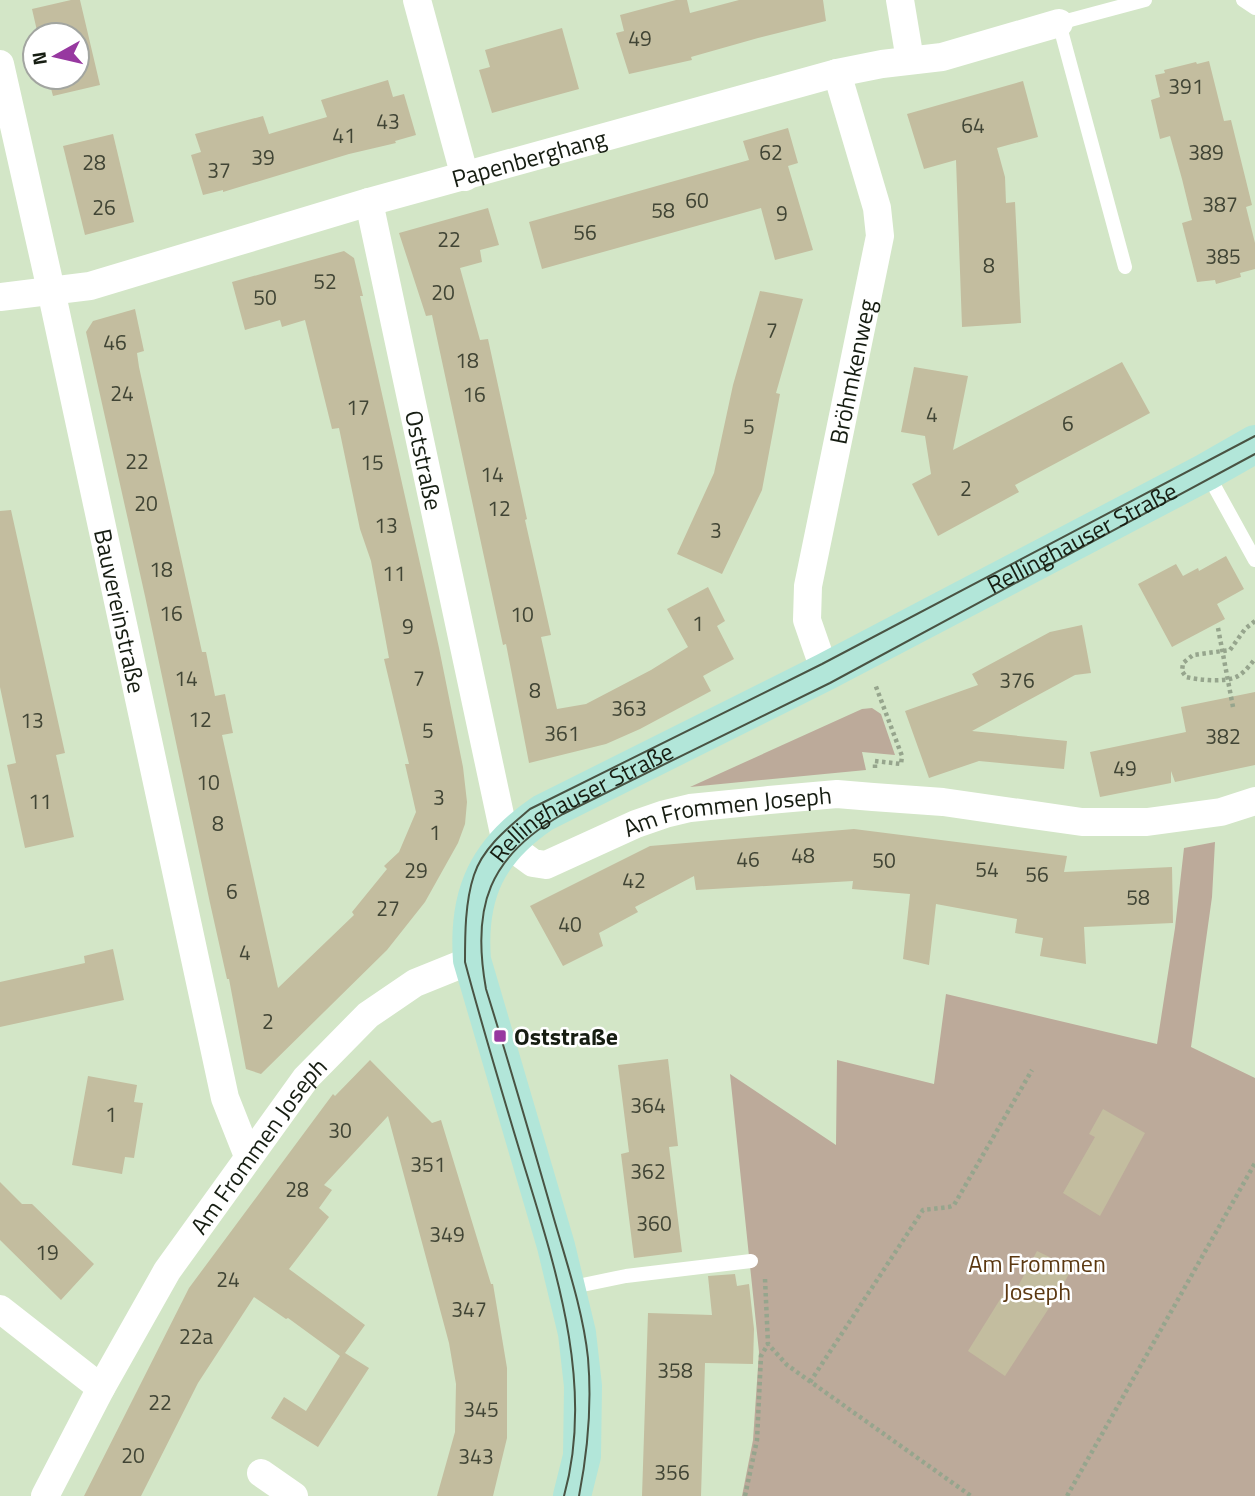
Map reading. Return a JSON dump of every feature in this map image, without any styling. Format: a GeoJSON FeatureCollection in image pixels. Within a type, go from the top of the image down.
{"type":"FeatureCollection","features":[{"type":"Feature","properties":{"kind":"main road","name":"Rellinghauser Straße"},"geometry":{"type":"LineString","coordinates":[[572,1496],[582,1456],[583,1386],[577,1333],[567,1289],[472,960],[471,922],[485,874],[506,843],[524,826],[565,802],[825,672],[1255,444]]}},
{"type":"Feature","properties":{"kind":"street"},"geometry":{"type":"LineString","coordinates":[[417,0],[465,177]]}},
{"type":"Feature","properties":{"kind":"street"},"geometry":{"type":"LineString","coordinates":[[900,0],[910,61]]}},
{"type":"Feature","properties":{"kind":"street","name":"Papenberghang"},"geometry":{"type":"LineString","coordinates":[[0,297],[90,286],[369,202],[837,74],[942,57],[1059,23]]}},
{"type":"Feature","properties":{"kind":"street","name":"Bauvereinstraße"},"geometry":{"type":"LineString","coordinates":[[0,64],[225,1098],[248,1157]]}},
{"type":"Feature","properties":{"kind":"street","name":"Bröhmkenweg"},"geometry":{"type":"LineString","coordinates":[[825,672],[807,620],[808,586],[880,236],[877,208],[837,74]]}},
{"type":"Feature","properties":{"kind":"street","name":"Oststraße"},"geometry":{"type":"LineString","coordinates":[[369,202],[506,843]]}},
{"type":"Feature","properties":{"kind":"street","name":"Am Frommen Joseph"},"geometry":{"type":"LineString","coordinates":[[506,843],[533,863],[546,865],[636,824],[690,808],[837,794],[943,802],[1082,822],[1147,822],[1221,811],[1255,801]]}},
{"type":"Feature","properties":{"kind":"street","name":"Am Frommen Joseph"},"geometry":{"type":"LineString","coordinates":[[45,1496],[101,1388],[167,1271],[306,1078],[368,1015],[415,983],[472,960]]}},
{"type":"Feature","properties":{"kind":"street"},"geometry":{"type":"LineString","coordinates":[[0,1309],[101,1388]]}},
{"type":"Feature","properties":{"kind":"street"},"geometry":{"type":"LineString","coordinates":[[261,1473],[294,1496]]}},
{"type":"Feature","properties":{"kind":"lane"},"geometry":{"type":"LineString","coordinates":[[1125,267],[1059,23],[1144,0]]}},
{"type":"Feature","properties":{"kind":"lane"},"geometry":{"type":"LineString","coordinates":[[1243,0],[1255,8]]}},
{"type":"Feature","properties":{"kind":"lane"},"geometry":{"type":"LineString","coordinates":[[1206,472],[1255,560]]}},
{"type":"Feature","properties":{"kind":"lane"},"geometry":{"type":"LineString","coordinates":[[567,1289],[626,1276],[751,1261]]}},
{"type":"Feature","properties":{"kind":"path"},"geometry":{"type":"LineString","coordinates":[[1255,621],[1241,634],[1230,650],[1192,655],[1183,663],[1182,671],[1186,677],[1196,679],[1226,679],[1238,677],[1255,659]]}},
{"type":"Feature","properties":{"kind":"path"},"geometry":{"type":"LineString","coordinates":[[1218,628],[1233,707]]}},
{"type":"Feature","properties":{"kind":"path"},"geometry":{"type":"LineString","coordinates":[[863,651],[902,756],[901,764],[881,762]]}},
{"type":"Feature","properties":{"kind":"path"},"geometry":{"type":"LineString","coordinates":[[810,1382],[923,1210],[954,1205],[1032,1070]]}},
{"type":"Feature","properties":{"kind":"path"},"geometry":{"type":"LineString","coordinates":[[1067,1496],[1255,1163]]}},
{"type":"Feature","properties":{"kind":"path"},"geometry":{"type":"LineString","coordinates":[[745,1496],[757,1440],[761,1356],[768,1344],[765,1280],[761,1267],[751,1261]]}},
{"type":"Feature","properties":{"kind":"path"},"geometry":{"type":"LineString","coordinates":[[768,1344],[787,1365],[971,1496]]}},
{"type":"Feature","properties":{"kind":"green space"},"geometry":{"type":"Polygon","coordinates":[[[872,708],[881,714],[895,755],[862,752],[866,770],[690,787],[862,709],[872,708]]]}},
{"type":"Feature","properties":{"kind":"green space","name":"Am Frommen Joseph"},"geometry":{"type":"Polygon","coordinates":[[[1215,842],[1212,897],[1191,1047],[1255,1078],[1255,1496],[742,1496],[753,1440],[759,1352],[730,1074],[836,1145],[837,1060],[934,1084],[946,994],[1157,1044],[1184,848],[1215,842]]]}},
{"type":"Feature","properties":{"kind":"building"},"geometry":{"type":"Polygon","coordinates":[[[80,0],[85,21],[35,21],[32,9],[80,0]]]}},
{"type":"Feature","properties":{"kind":"building"},"geometry":{"type":"Polygon","coordinates":[[[676,0],[687,0],[690,13],[739,0],[823,0],[826,21],[691,57],[692,60],[629,74],[616,33],[624,31],[620,15],[676,0]]]}},
{"type":"Feature","properties":{"kind":"building"},"geometry":{"type":"Polygon","coordinates":[[[562,28],[579,89],[492,113],[479,70],[490,67],[485,50],[562,28]]]}},
{"type":"Feature","properties":{"kind":"building"},"geometry":{"type":"Polygon","coordinates":[[[91,47],[100,85],[91,87],[91,47]]]}},
{"type":"Feature","properties":{"kind":"building"},"geometry":{"type":"Polygon","coordinates":[[[1209,61],[1224,121],[1231,120],[1252,205],[1246,207],[1255,243],[1255,269],[1240,273],[1241,277],[1216,284],[1215,280],[1197,282],[1182,223],[1192,220],[1182,179],[1170,136],[1160,139],[1151,100],[1160,97],[1155,75],[1165,73],[1164,70],[1209,61]]]}},
{"type":"Feature","properties":{"kind":"building"},"geometry":{"type":"Polygon","coordinates":[[[388,80],[393,97],[404,94],[416,135],[223,192],[203,195],[191,155],[201,152],[195,134],[263,116],[269,134],[327,117],[321,100],[388,80]]]}},
{"type":"Feature","properties":{"kind":"building"},"geometry":{"type":"Polygon","coordinates":[[[1023,81],[1038,137],[997,148],[1005,177],[1006,203],[1015,202],[1021,323],[962,327],[956,160],[924,169],[907,114],[1023,81]]]}},
{"type":"Feature","properties":{"kind":"building"},"geometry":{"type":"Polygon","coordinates":[[[52,91],[74,91],[53,96],[52,91]]]}},
{"type":"Feature","properties":{"kind":"building"},"geometry":{"type":"Polygon","coordinates":[[[788,128],[798,163],[788,166],[813,250],[775,260],[761,208],[542,269],[529,222],[749,160],[743,141],[788,128]]]}},
{"type":"Feature","properties":{"kind":"building"},"geometry":{"type":"Polygon","coordinates":[[[113,134],[134,222],[85,235],[63,146],[113,134]]]}},
{"type":"Feature","properties":{"kind":"building"},"geometry":{"type":"Polygon","coordinates":[[[488,208],[499,245],[480,250],[482,262],[460,268],[480,340],[488,339],[551,635],[541,637],[557,709],[586,704],[688,647],[667,609],[708,587],[725,621],[717,626],[734,659],[703,676],[711,691],[640,729],[606,744],[529,763],[506,644],[503,645],[432,315],[426,316],[399,233],[488,208]]]}},
{"type":"Feature","properties":{"kind":"building"},"geometry":{"type":"Polygon","coordinates":[[[344,251],[354,258],[363,296],[360,296],[439,648],[463,767],[467,802],[465,824],[458,843],[425,902],[387,950],[261,1074],[246,1069],[229,979],[210,903],[86,332],[93,321],[135,309],[144,351],[137,353],[139,367],[202,652],[206,652],[215,696],[225,694],[233,733],[222,735],[278,988],[354,915],[352,912],[387,869],[384,866],[399,852],[416,812],[405,764],[409,764],[384,659],[389,658],[371,561],[360,529],[339,428],[332,429],[305,320],[282,327],[280,320],[245,330],[232,282],[344,251]]]}},
{"type":"Feature","properties":{"kind":"building"},"geometry":{"type":"Polygon","coordinates":[[[760,291],[803,299],[776,393],[780,394],[762,490],[722,574],[677,554],[714,473],[733,385],[760,291]]]}},
{"type":"Feature","properties":{"kind":"building"},"geometry":{"type":"Polygon","coordinates":[[[1122,362],[1150,413],[1015,485],[1019,492],[938,536],[912,484],[931,474],[925,436],[901,432],[914,367],[968,376],[953,450],[1122,362]]]}},
{"type":"Feature","properties":{"kind":"building"},"geometry":{"type":"Polygon","coordinates":[[[11,510],[65,753],[56,755],[74,837],[25,848],[7,765],[16,763],[0,687],[0,511],[11,510]]]}},
{"type":"Feature","properties":{"kind":"building"},"geometry":{"type":"Polygon","coordinates":[[[1226,556],[1244,589],[1217,604],[1225,619],[1172,647],[1138,584],[1176,564],[1183,576],[1198,568],[1199,571],[1226,556]]]}},
{"type":"Feature","properties":{"kind":"building"},"geometry":{"type":"Polygon","coordinates":[[[1082,625],[1091,673],[1075,675],[972,731],[1067,741],[1064,769],[979,761],[929,778],[905,711],[978,685],[972,674],[1050,632],[1082,625]]]}},
{"type":"Feature","properties":{"kind":"building"},"geometry":{"type":"Polygon","coordinates":[[[1255,692],[1255,765],[1175,782],[1171,771],[1171,783],[1100,797],[1090,752],[1186,732],[1181,707],[1255,692]]]}},
{"type":"Feature","properties":{"kind":"building"},"geometry":{"type":"Polygon","coordinates":[[[854,829],[1067,856],[1064,872],[1172,867],[1173,923],[1084,927],[1086,964],[1040,956],[1043,938],[1015,933],[1017,919],[936,904],[929,965],[903,959],[910,894],[852,889],[853,881],[696,890],[694,876],[635,907],[638,912],[599,933],[603,946],[563,966],[530,906],[650,846],[854,829]]]}},
{"type":"Feature","properties":{"kind":"building"},"geometry":{"type":"Polygon","coordinates":[[[113,949],[124,1000],[0,1027],[0,982],[85,963],[84,956],[113,949]]]}},
{"type":"Feature","properties":{"kind":"building"},"geometry":{"type":"Polygon","coordinates":[[[668,1059],[678,1146],[669,1147],[682,1252],[634,1258],[621,1154],[629,1152],[618,1065],[668,1059]]]}},
{"type":"Feature","properties":{"kind":"building"},"geometry":{"type":"Polygon","coordinates":[[[370,1060],[432,1123],[441,1120],[493,1284],[507,1368],[507,1438],[493,1496],[437,1496],[455,1432],[456,1384],[449,1343],[388,1116],[324,1185],[332,1190],[319,1208],[329,1217],[289,1269],[365,1325],[345,1353],[369,1368],[318,1447],[271,1418],[284,1397],[306,1411],[340,1356],[254,1297],[198,1383],[141,1496],[84,1496],[189,1288],[333,1094],[335,1096],[370,1060]]]}},
{"type":"Feature","properties":{"kind":"building"},"geometry":{"type":"Polygon","coordinates":[[[88,1076],[137,1085],[134,1102],[143,1103],[134,1158],[125,1157],[122,1174],[72,1165],[88,1076]]]}},
{"type":"Feature","properties":{"kind":"building"},"geometry":{"type":"Polygon","coordinates":[[[1103,1109],[1145,1133],[1100,1216],[1063,1193],[1095,1137],[1089,1134],[1103,1109]]]}},
{"type":"Feature","properties":{"kind":"building"},"geometry":{"type":"Polygon","coordinates":[[[0,1182],[22,1204],[32,1204],[94,1264],[61,1300],[0,1240],[0,1182]]]}},
{"type":"Feature","properties":{"kind":"building"},"geometry":{"type":"Polygon","coordinates":[[[1037,1251],[1072,1268],[1005,1376],[968,1351],[1009,1285],[1016,1290],[1037,1251]]]}},
{"type":"Feature","properties":{"kind":"building"},"geometry":{"type":"Polygon","coordinates":[[[735,1274],[737,1286],[749,1284],[754,1329],[753,1364],[705,1363],[701,1496],[642,1496],[648,1313],[712,1315],[708,1276],[735,1274]]]}},
{"type":"Feature","properties":{"kind":"tram line"},"geometry":{"type":"LineString","coordinates":[[564,1496],[573,1453],[575,1409],[573,1366],[566,1322],[545,1236],[465,962],[469,896],[474,875],[484,855],[498,838],[530,809],[822,664],[1255,436]]}},
{"type":"Feature","properties":{"kind":"tram line"},"geometry":{"type":"LineString","coordinates":[[579,1496],[589,1410],[586,1340],[569,1270],[486,989],[482,959],[484,908],[491,886],[502,866],[518,847],[563,814],[830,683],[1255,454]]}},
{"type":"Feature","properties":{"kind":"place","name":"Oststraße"},"geometry":{"type":"Point","coordinates":[500,1036]}}]}
